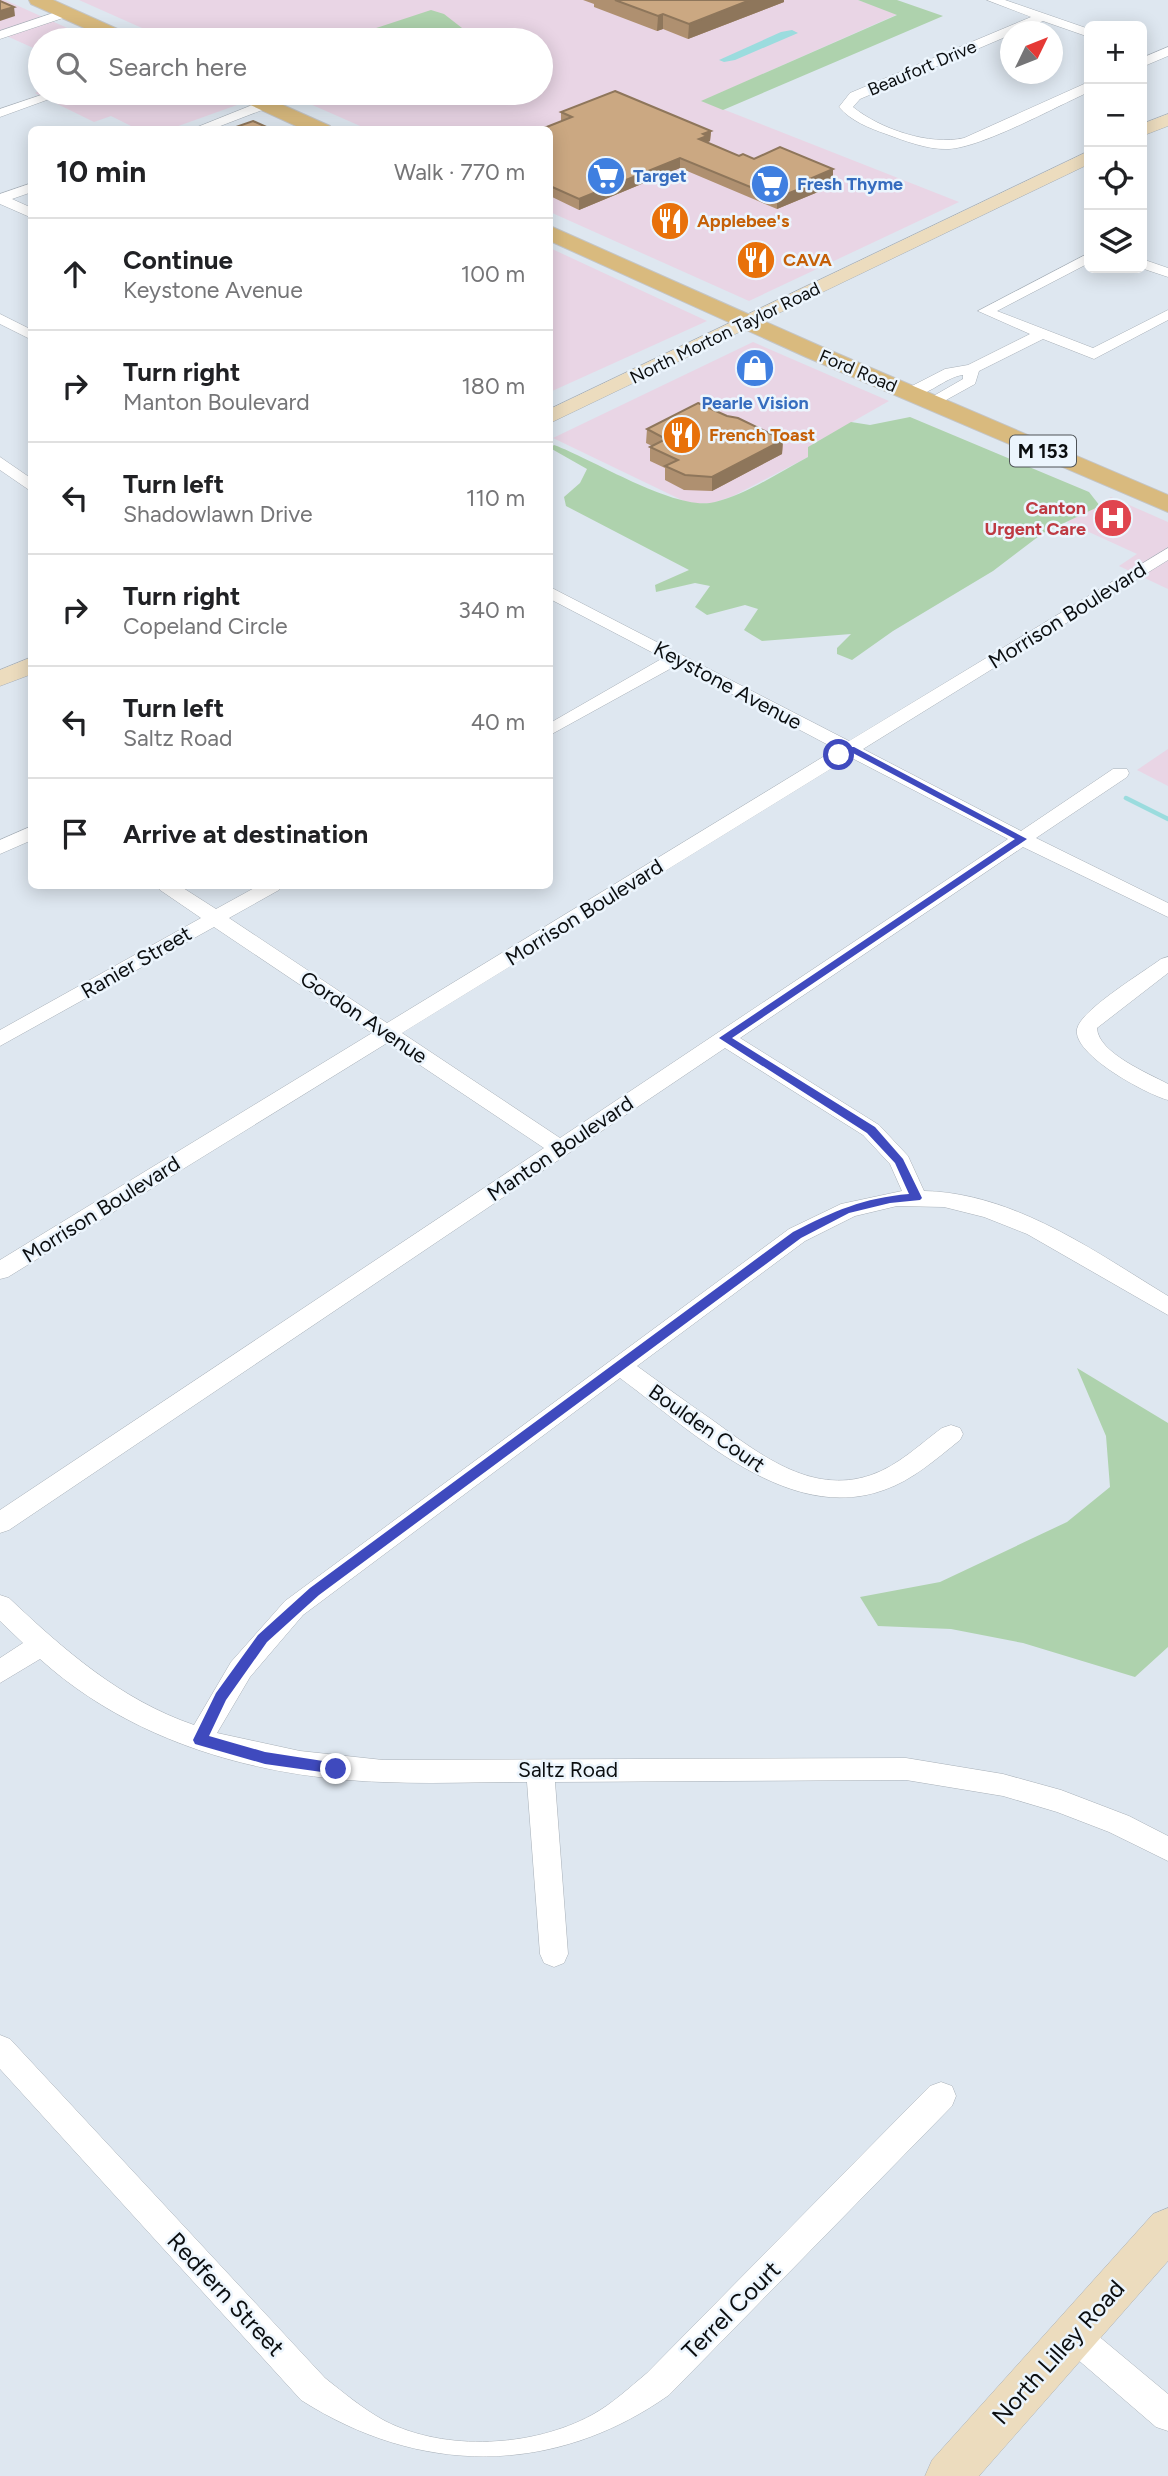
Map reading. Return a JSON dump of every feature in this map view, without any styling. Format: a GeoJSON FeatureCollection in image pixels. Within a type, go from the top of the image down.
{"type":"FeatureCollection","features":[{"type":"Feature","properties":{"kind":"main road"},"geometry":{"type":"LineString","coordinates":[[38,0],[99,28]]}},
{"type":"Feature","properties":{"kind":"main road"},"geometry":{"type":"LineString","coordinates":[[267,105],[314,126]]}},
{"type":"Feature","properties":{"kind":"main road","name":"Ford Road"},"geometry":{"type":"LineString","coordinates":[[553,234],[748,323],[1168,504]]}},
{"type":"Feature","properties":{"kind":"street"},"geometry":{"type":"LineString","coordinates":[[993,0],[1084,31]]}},
{"type":"Feature","properties":{"kind":"street"},"geometry":{"type":"LineString","coordinates":[[0,35],[65,13]]}},
{"type":"Feature","properties":{"kind":"street","name":"Beaufort Drive"},"geometry":{"type":"LineString","coordinates":[[1042,17],[855,96],[849,100],[846,107],[857,116],[921,141],[951,145],[969,141],[1084,89]]}},
{"type":"Feature","properties":{"kind":"street"},"geometry":{"type":"LineString","coordinates":[[1147,61],[1164,56]]}},
{"type":"Feature","properties":{"kind":"street"},"geometry":{"type":"LineString","coordinates":[[0,113],[28,104]]}},
{"type":"Feature","properties":{"kind":"street"},"geometry":{"type":"LineString","coordinates":[[207,126],[262,105]]}},
{"type":"Feature","properties":{"kind":"street"},"geometry":{"type":"LineString","coordinates":[[1147,129],[1168,119]]}},
{"type":"Feature","properties":{"kind":"street","name":"North Morton Taylor Road"},"geometry":{"type":"LineString","coordinates":[[553,416],[1084,159]]}},
{"type":"Feature","properties":{"kind":"street"},"geometry":{"type":"LineString","coordinates":[[0,199],[28,188]]}},
{"type":"Feature","properties":{"kind":"street"},"geometry":{"type":"LineString","coordinates":[[0,199],[28,212]]}},
{"type":"Feature","properties":{"kind":"street"},"geometry":{"type":"LineString","coordinates":[[1084,260],[985,311],[1094,354],[1168,314]]}},
{"type":"Feature","properties":{"kind":"street"},"geometry":{"type":"LineString","coordinates":[[1147,265],[1168,273]]}},
{"type":"Feature","properties":{"kind":"street"},"geometry":{"type":"LineString","coordinates":[[0,318],[28,333]]}},
{"type":"Feature","properties":{"kind":"street"},"geometry":{"type":"LineString","coordinates":[[920,398],[950,372],[972,369],[1041,334]]}},
{"type":"Feature","properties":{"kind":"street"},"geometry":{"type":"LineString","coordinates":[[920,398],[971,381],[972,369]]}},
{"type":"Feature","properties":{"kind":"street"},"geometry":{"type":"LineString","coordinates":[[0,462],[28,483]]}},
{"type":"Feature","properties":{"kind":"street"},"geometry":{"type":"LineString","coordinates":[[0,480],[17,473]]}},
{"type":"Feature","properties":{"kind":"street","name":"Morrison Boulevard"},"geometry":{"type":"LineString","coordinates":[[0,1271],[1168,553]]}},
{"type":"Feature","properties":{"kind":"street","name":"Keystone Avenue"},"geometry":{"type":"LineString","coordinates":[[553,594],[1022,839],[1168,911]]}},
{"type":"Feature","properties":{"kind":"street"},"geometry":{"type":"LineString","coordinates":[[553,728],[677,658]]}},
{"type":"Feature","properties":{"kind":"street"},"geometry":{"type":"LineString","coordinates":[[0,679],[28,666]]}},
{"type":"Feature","properties":{"kind":"street","name":"Manton Boulevard"},"geometry":{"type":"LineString","coordinates":[[0,1523],[1120,773]]}},
{"type":"Feature","properties":{"kind":"street"},"geometry":{"type":"LineString","coordinates":[[0,848],[28,834]]}},
{"type":"Feature","properties":{"kind":"street","name":"Gordon Avenue"},"geometry":{"type":"LineString","coordinates":[[172,889],[560,1148]]}},
{"type":"Feature","properties":{"kind":"street","name":"Ranier Street"},"geometry":{"type":"LineString","coordinates":[[0,1040],[267,889]]}},
{"type":"Feature","properties":{"kind":"street"},"geometry":{"type":"LineString","coordinates":[[1168,963],[1094,1018],[1087,1028],[1087,1037],[1103,1057],[1168,1093]]}},
{"type":"Feature","properties":{"kind":"street"},"geometry":{"type":"LineString","coordinates":[[725,1038],[871,1130],[900,1161],[916,1198]]}},
{"type":"Feature","properties":{"kind":"street"},"geometry":{"type":"LineString","coordinates":[[200,1740],[221,1697],[241,1665],[263,1638],[294,1608],[817,1223],[867,1204],[916,1198],[965,1202],[1020,1220],[1168,1307]]}},
{"type":"Feature","properties":{"kind":"street","name":"Boulden Court"},"geometry":{"type":"LineString","coordinates":[[620,1366],[754,1463],[768,1472],[802,1484],[834,1488],[880,1481],[893,1476],[951,1434]]}},
{"type":"Feature","properties":{"kind":"street","name":"Saltz Road"},"geometry":{"type":"LineString","coordinates":[[0,1605],[72,1671],[113,1699],[200,1740],[265,1758],[336,1769],[383,1771],[860,1767],[942,1773],[1003,1784],[1061,1801],[1119,1824],[1168,1849]]}},
{"type":"Feature","properties":{"kind":"street"},"geometry":{"type":"LineString","coordinates":[[0,1672],[42,1644]]}},
{"type":"Feature","properties":{"kind":"street"},"geometry":{"type":"LineString","coordinates":[[540,1769],[554,1954]]}},
{"type":"Feature","properties":{"kind":"street","name":"Redfern Street"},"geometry":{"type":"LineString","coordinates":[[0,2048],[313,2389],[348,2417],[389,2439],[484,2467]]}},
{"type":"Feature","properties":{"kind":"street","name":"Terrel Court"},"geometry":{"type":"LineString","coordinates":[[484,2467],[559,2446],[600,2428],[631,2408],[657,2385],[941,2096]]}},
{"type":"Feature","properties":{"kind":"street","name":"North Lilley Road"},"geometry":{"type":"LineString","coordinates":[[948,2476],[1168,2228]]}},
{"type":"Feature","properties":{"kind":"street"},"geometry":{"type":"LineString","coordinates":[[1073,2335],[1168,2415]]}},
{"type":"Feature","properties":{"kind":"shaded area"},"geometry":{"type":"Polygon","coordinates":[[[0,0],[67,28],[28,28],[28,46],[0,33],[0,0]]]}},
{"type":"Feature","properties":{"kind":"shaded area"},"geometry":{"type":"Polygon","coordinates":[[[79,0],[858,0],[898,14],[702,101],[959,202],[749,301],[553,213],[553,126],[360,126],[312,105],[553,105],[553,28],[142,28],[79,0]]]}},
{"type":"Feature","properties":{"kind":"shaded area"},"geometry":{"type":"Polygon","coordinates":[[[59,105],[237,105],[178,126],[131,126],[111,116],[94,122],[59,105]]]}},
{"type":"Feature","properties":{"kind":"shaded area"},"geometry":{"type":"Polygon","coordinates":[[[553,249],[707,321],[553,391],[553,249]]]}},
{"type":"Feature","properties":{"kind":"shaded area"},"geometry":{"type":"Polygon","coordinates":[[[753,342],[889,401],[808,447],[808,457],[733,496],[713,503],[690,504],[553,438],[753,342]]]}},
{"type":"Feature","properties":{"kind":"shaded area"},"geometry":{"type":"Polygon","coordinates":[[[1111,497],[1168,522],[1168,589],[1119,566],[1137,554],[1067,522],[1111,497]]]}},
{"type":"Feature","properties":{"kind":"shaded area"},"geometry":{"type":"Polygon","coordinates":[[[1168,749],[1168,786],[1137,770],[1168,749]]]}},
{"type":"Feature","properties":{"kind":"green space"},"geometry":{"type":"Polygon","coordinates":[[[858,0],[897,0],[943,16],[723,110],[701,101],[897,15],[858,0]]]}},
{"type":"Feature","properties":{"kind":"green space"},"geometry":{"type":"Polygon","coordinates":[[[431,10],[444,14],[462,28],[376,28],[431,10]]]}},
{"type":"Feature","properties":{"kind":"green space"},"geometry":{"type":"Polygon","coordinates":[[[910,417],[1089,492],[1100,506],[1043,533],[993,571],[893,631],[852,660],[837,654],[837,648],[851,634],[762,641],[744,630],[758,609],[745,605],[707,615],[695,607],[710,586],[695,583],[656,592],[655,585],[689,570],[566,506],[564,497],[580,483],[587,469],[553,450],[554,445],[635,483],[679,499],[699,503],[715,502],[751,488],[808,457],[808,447],[851,422],[870,425],[910,417]]]}},
{"type":"Feature","properties":{"kind":"green space"},"geometry":{"type":"Polygon","coordinates":[[[1077,1368],[1168,1423],[1168,1647],[1135,1677],[1023,1643],[951,1629],[878,1626],[860,1597],[940,1582],[1067,1522],[1110,1487],[1106,1436],[1077,1368]]]}},
{"type":"Feature","properties":{"kind":"water"},"geometry":{"type":"Polygon","coordinates":[[[792,30],[798,33],[735,60],[719,60],[781,32],[792,30]]]}},
{"type":"Feature","properties":{"kind":"building"},"geometry":{"type":"Polygon","coordinates":[[[615,0],[750,0],[689,24],[615,0]]]}},
{"type":"Feature","properties":{"kind":"building"},"geometry":{"type":"Polygon","coordinates":[[[0,1],[14,7],[0,11],[0,1]]]}},
{"type":"Feature","properties":{"kind":"building","name":"Target"},"geometry":{"type":"Polygon","coordinates":[[[615,91],[711,131],[699,139],[739,156],[743,154],[754,159],[780,147],[833,169],[812,178],[819,181],[777,198],[680,158],[579,199],[553,187],[553,126],[549,126],[572,117],[561,112],[615,91]]]}},
{"type":"Feature","properties":{"kind":"building"},"geometry":{"type":"Polygon","coordinates":[[[253,121],[264,126],[239,126],[253,121]]]}},
{"type":"Feature","properties":{"kind":"building"},"geometry":{"type":"Polygon","coordinates":[[[698,403],[738,418],[783,440],[712,477],[685,475],[665,466],[678,460],[650,447],[666,439],[647,429],[698,403]]]}},
{"type":"Feature","properties":{"kind":"waterway"},"geometry":{"type":"LineString","coordinates":[[1126,798],[1168,819]]}},
{"type":"Feature","properties":{"kind":"place","name":"Target"},"geometry":{"type":"Point","coordinates":[606,176]}},
{"type":"Feature","properties":{"kind":"place","name":"Fresh Thyme"},"geometry":{"type":"Point","coordinates":[770,184]}},
{"type":"Feature","properties":{"kind":"place","name":"Applebee's"},"geometry":{"type":"Point","coordinates":[670,221]}},
{"type":"Feature","properties":{"kind":"place","name":"CAVA"},"geometry":{"type":"Point","coordinates":[756,260]}},
{"type":"Feature","properties":{"kind":"place","name":"Pearle Vision"},"geometry":{"type":"Point","coordinates":[755,368]}},
{"type":"Feature","properties":{"kind":"place","name":"French Toast"},"geometry":{"type":"Point","coordinates":[682,435]}},
{"type":"Feature","properties":{"kind":"place","name":"Canton Urgent Care"},"geometry":{"type":"Point","coordinates":[1113,518]}},
{"type":"Feature","properties":{"kind":"route"},"geometry":{"type":"LineString","coordinates":[[336,1769],[265,1758],[200,1740],[221,1697],[241,1665],[263,1638],[314,1592],[797,1235],[846,1210],[890,1200],[916,1198],[900,1161],[871,1130],[853,1116],[725,1038],[1022,839],[850,749],[839,755]]}}]}
